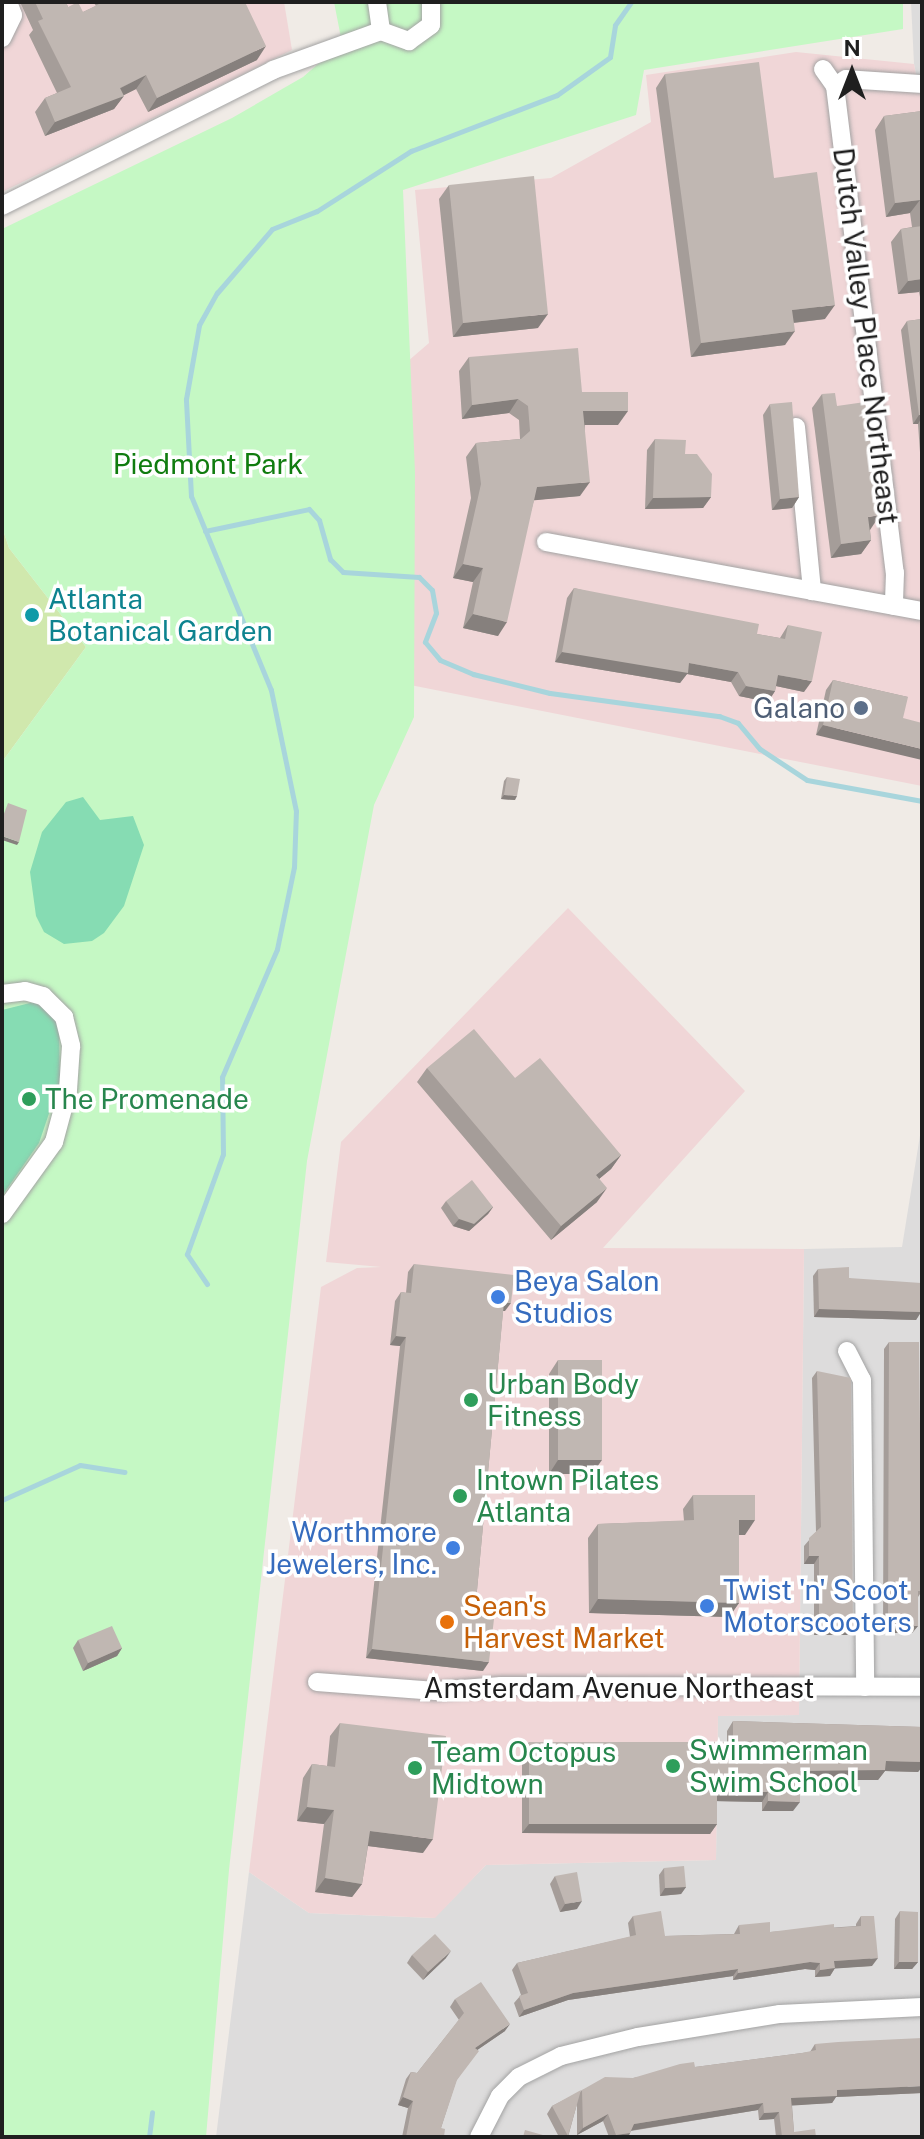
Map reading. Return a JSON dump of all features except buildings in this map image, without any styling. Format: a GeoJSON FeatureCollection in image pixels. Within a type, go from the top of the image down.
{"type":"FeatureCollection","features":[{"type":"Feature","properties":{"kind":"street"},"geometry":{"type":"LineString","coordinates":[[2,38],[13,15],[8,2]]}},
{"type":"Feature","properties":{"kind":"street"},"geometry":{"type":"LineString","coordinates":[[377,2],[381,31]]}},
{"type":"Feature","properties":{"kind":"street"},"geometry":{"type":"LineString","coordinates":[[2,206],[273,70],[381,31],[399,41],[418,38],[431,25],[431,2]]}},
{"type":"Feature","properties":{"kind":"street","name":"Dutch Valley Place Northeast"},"geometry":{"type":"LineString","coordinates":[[823,69],[835,86],[895,573],[894,606]]}},
{"type":"Feature","properties":{"kind":"street"},"geometry":{"type":"LineString","coordinates":[[835,86],[846,79],[922,84]]}},
{"type":"Feature","properties":{"kind":"street"},"geometry":{"type":"LineString","coordinates":[[796,427],[812,591]]}},
{"type":"Feature","properties":{"kind":"street"},"geometry":{"type":"LineString","coordinates":[[546,542],[922,611]]}},
{"type":"Feature","properties":{"kind":"street"},"geometry":{"type":"LineString","coordinates":[[2,994],[25,991],[43,996],[64,1017],[71,1046],[68,1090],[54,1142],[2,1214]]}},
{"type":"Feature","properties":{"kind":"street"},"geometry":{"type":"LineString","coordinates":[[847,1351],[862,1380],[865,1687]]}},
{"type":"Feature","properties":{"kind":"street","name":"Amsterdam Avenue Northeast"},"geometry":{"type":"LineString","coordinates":[[317,1682],[436,1691],[501,1686],[922,1687]]}},
{"type":"Feature","properties":{"kind":"street"},"geometry":{"type":"LineString","coordinates":[[479,2137],[509,2087],[561,2056],[638,2037],[780,2014],[922,2007]]}},
{"type":"Feature","properties":{"kind":"shaded area"},"geometry":{"type":"Polygon","coordinates":[[[2,2],[284,2],[292,50],[2,192],[2,2]]]}},
{"type":"Feature","properties":{"kind":"shaded area"},"geometry":{"type":"Polygon","coordinates":[[[911,2],[922,2],[922,105],[914,64],[911,2]]]}},
{"type":"Feature","properties":{"kind":"shaded area"},"geometry":{"type":"Polygon","coordinates":[[[796,52],[914,64],[922,105],[922,786],[380,679],[364,399],[429,343],[415,190],[551,178],[651,122],[646,75],[796,52]]]}},
{"type":"Feature","properties":{"kind":"shaded area"},"geometry":{"type":"Polygon","coordinates":[[[568,908],[745,1091],[603,1248],[804,1249],[799,1715],[718,1716],[716,1860],[486,1865],[435,1918],[309,1913],[249,1872],[321,1287],[357,1268],[381,1267],[326,1262],[341,1142],[568,908]]]}},
{"type":"Feature","properties":{"kind":"shaded area"},"geometry":{"type":"Polygon","coordinates":[[[922,1123],[922,2137],[216,2137],[249,1872],[309,1913],[434,1918],[486,1865],[716,1860],[718,1716],[799,1715],[804,1249],[902,1247],[922,1123]]]}},
{"type":"Feature","properties":{"kind":"green space","name":"Piedmont Park"},"geometry":{"type":"Polygon","coordinates":[[[334,2],[903,2],[903,29],[644,70],[636,115],[403,190],[415,472],[414,717],[374,805],[307,1161],[229,1870],[206,2137],[2,2137],[2,762],[86,647],[9,548],[2,527],[2,229],[232,118],[303,77],[342,43],[334,2]]]}},
{"type":"Feature","properties":{"kind":"green space","name":"Atlanta Botanical Garden"},"geometry":{"type":"Polygon","coordinates":[[[2,527],[9,548],[86,647],[2,762],[2,527]]]}},
{"type":"Feature","properties":{"kind":"green space"},"geometry":{"type":"Polygon","coordinates":[[[83,797],[100,820],[133,816],[144,845],[124,906],[104,933],[92,941],[64,944],[44,932],[36,916],[30,872],[42,832],[66,802],[83,797]]]}},
{"type":"Feature","properties":{"kind":"green space","name":"The Promenade"},"geometry":{"type":"Polygon","coordinates":[[[34,1002],[53,1015],[59,1027],[60,1081],[39,1143],[2,1196],[2,1010],[34,1002]]]}},
{"type":"Feature","properties":{"kind":"waterway"},"geometry":{"type":"LineString","coordinates":[[207,1284],[187,1254],[223,1154],[222,1077],[277,949],[294,867],[296,811],[271,690],[191,496],[186,399],[199,325],[217,293],[272,229],[317,211],[411,151],[557,95],[610,57],[615,25],[631,2]]}},
{"type":"Feature","properties":{"kind":"waterway"},"geometry":{"type":"LineString","coordinates":[[205,531],[309,509],[319,520],[330,559],[343,572],[419,577],[432,590],[436,613],[425,642],[440,660],[473,674],[550,693],[719,716],[738,723],[760,749],[807,780],[922,801]]}},
{"type":"Feature","properties":{"kind":"waterway"},"geometry":{"type":"LineString","coordinates":[[2,1500],[80,1465],[124,1472]]}},
{"type":"Feature","properties":{"kind":"waterway"},"geometry":{"type":"LineString","coordinates":[[149,2137],[152,2112]]}},
{"type":"Feature","properties":{"kind":"place","name":"Atlanta Botanical Garden"},"geometry":{"type":"Point","coordinates":[32,615]}},
{"type":"Feature","properties":{"kind":"place","name":"Galano"},"geometry":{"type":"Point","coordinates":[861,708]}},
{"type":"Feature","properties":{"kind":"place","name":"The Promenade"},"geometry":{"type":"Point","coordinates":[29,1099]}},
{"type":"Feature","properties":{"kind":"place","name":"Beya Salon Studios"},"geometry":{"type":"Point","coordinates":[498,1297]}},
{"type":"Feature","properties":{"kind":"place","name":"Urban Body Fitness"},"geometry":{"type":"Point","coordinates":[471,1400]}},
{"type":"Feature","properties":{"kind":"place","name":"Intown Pilates Atlanta"},"geometry":{"type":"Point","coordinates":[460,1496]}},
{"type":"Feature","properties":{"kind":"place","name":"Worthmore Jewelers, Inc."},"geometry":{"type":"Point","coordinates":[453,1548]}},
{"type":"Feature","properties":{"kind":"place","name":"Twist 'n' Scoot Motorscooters"},"geometry":{"type":"Point","coordinates":[707,1606]}},
{"type":"Feature","properties":{"kind":"place","name":"Sean's Harvest Market"},"geometry":{"type":"Point","coordinates":[447,1622]}},
{"type":"Feature","properties":{"kind":"place","name":"Swimmerman Swim School"},"geometry":{"type":"Point","coordinates":[673,1766]}},
{"type":"Feature","properties":{"kind":"place","name":"Team Octopus Midtown"},"geometry":{"type":"Point","coordinates":[415,1768]}}]}
